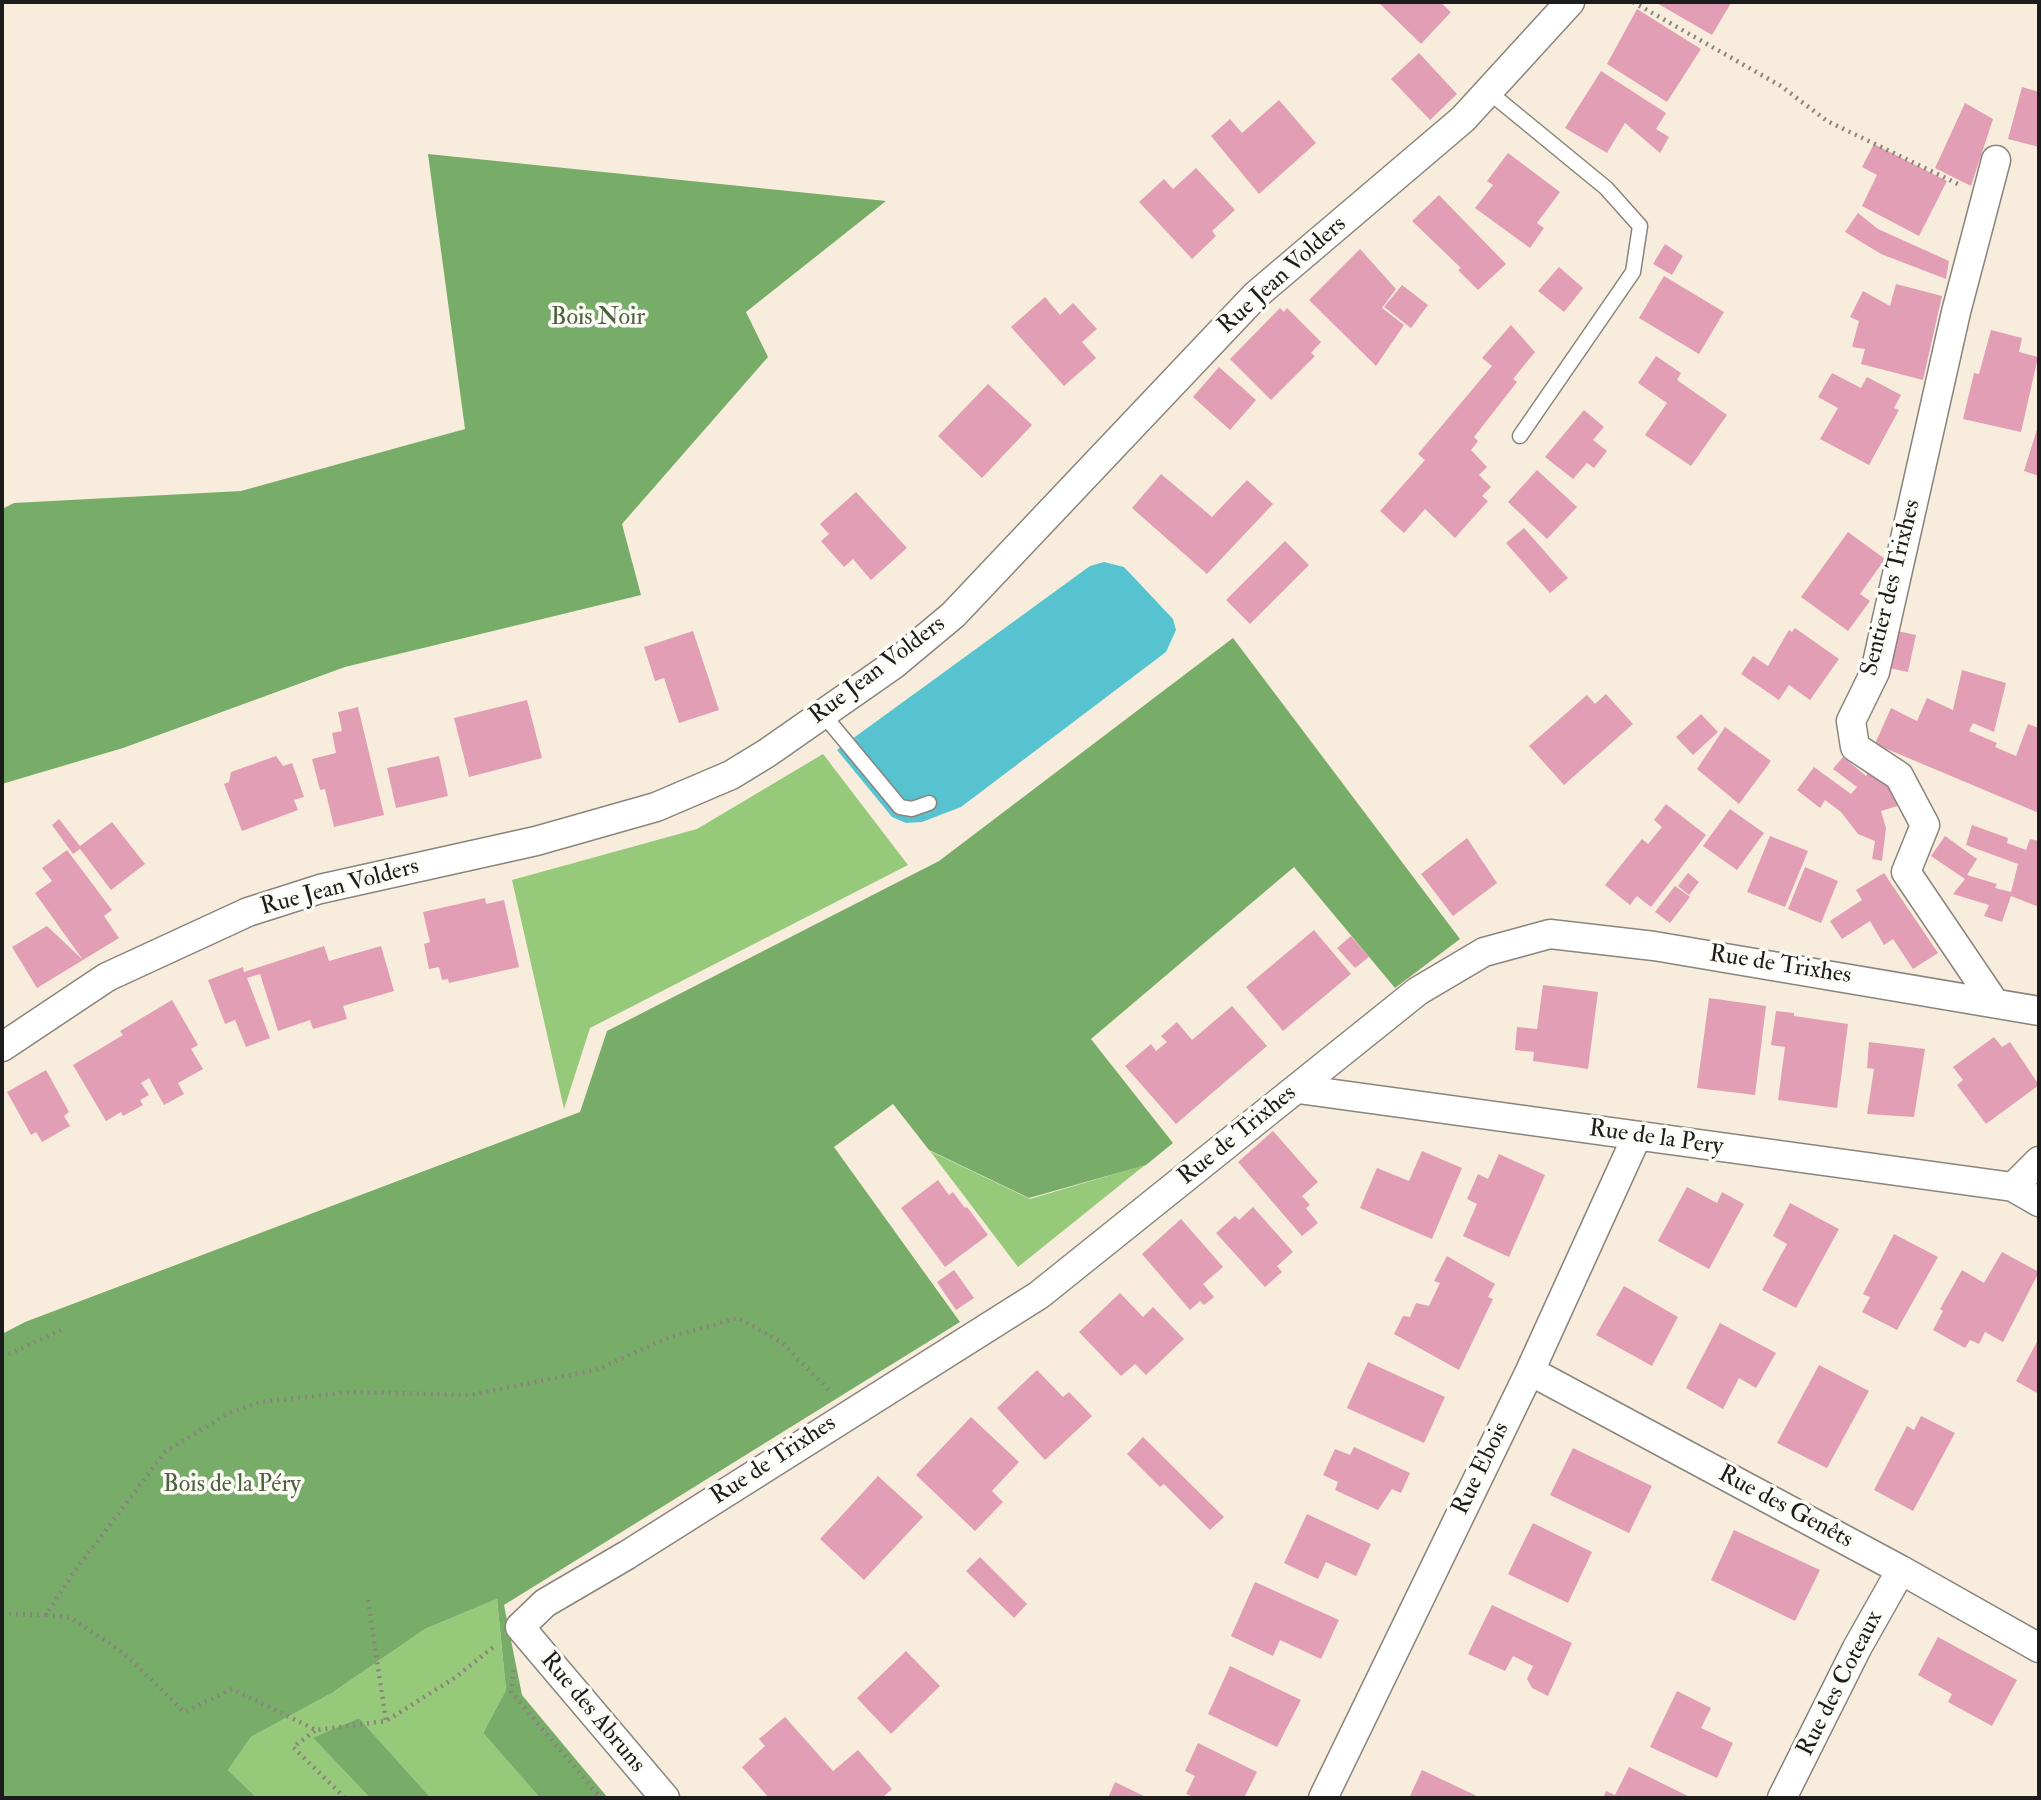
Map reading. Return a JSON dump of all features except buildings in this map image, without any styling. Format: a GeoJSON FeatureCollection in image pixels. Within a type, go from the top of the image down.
{"type":"FeatureCollection","features":[{"type":"Feature","properties":{"kind":"street","name":"Rue Jean Volders"},"geometry":{"type":"LineString","coordinates":[[2,1047],[107,977],[248,912],[320,889],[536,841],[656,807],[731,775],[893,665],[953,614],[1256,295],[1463,119],[1570,2]]}},
{"type":"Feature","properties":{"kind":"street","name":"Sentier des Trixhes"},"geometry":{"type":"LineString","coordinates":[[1994,1002],[1906,872],[1925,825],[1899,776],[1856,747],[1851,721],[1875,672],[1953,326],[1996,159]]}},
{"type":"Feature","properties":{"kind":"street","name":"Rue de Trixhes"},"geometry":{"type":"LineString","coordinates":[[520,1627],[545,1603],[627,1555],[1039,1294],[1418,991],[1484,952],[1550,934],[1654,946],[2039,1011]]}},
{"type":"Feature","properties":{"kind":"street","name":"Rue de la Pery"},"geometry":{"type":"LineString","coordinates":[[1298,1089],[2013,1187],[2039,1202]]}},
{"type":"Feature","properties":{"kind":"street","name":"Rue Ebois"},"geometry":{"type":"LineString","coordinates":[[1323,1798],[1530,1371],[1637,1136]]}},
{"type":"Feature","properties":{"kind":"street"},"geometry":{"type":"LineString","coordinates":[[2013,1187],[2039,1161]]}},
{"type":"Feature","properties":{"kind":"street","name":"Rue des Genêts"},"geometry":{"type":"LineString","coordinates":[[1530,1371],[1901,1570],[2039,1648]]}},
{"type":"Feature","properties":{"kind":"street","name":"Rue des Coteaux"},"geometry":{"type":"LineString","coordinates":[[1782,1798],[1857,1648],[1901,1570]]}},
{"type":"Feature","properties":{"kind":"street","name":"Rue des Abruns"},"geometry":{"type":"LineString","coordinates":[[520,1627],[665,1798]]}},
{"type":"Feature","properties":{"kind":"lane"},"geometry":{"type":"LineString","coordinates":[[1489,92],[1606,188],[1640,226],[1633,272],[1520,436]]}},
{"type":"Feature","properties":{"kind":"lane"},"geometry":{"type":"LineString","coordinates":[[822,713],[900,807],[912,810],[929,803]]}},
{"type":"Feature","properties":{"kind":"path"},"geometry":{"type":"LineString","coordinates":[[1633,2],[1781,86],[1828,121],[1985,198]]}},
{"type":"Feature","properties":{"kind":"path"},"geometry":{"type":"LineString","coordinates":[[46,1615],[72,1574],[165,1452],[227,1413],[260,1402],[350,1392],[470,1395],[596,1370],[670,1337],[738,1318],[781,1342],[851,1412]]}},
{"type":"Feature","properties":{"kind":"path"},"geometry":{"type":"LineString","coordinates":[[2,1357],[61,1330]]}},
{"type":"Feature","properties":{"kind":"path"},"geometry":{"type":"LineString","coordinates":[[368,1600],[386,1721]]}},
{"type":"Feature","properties":{"kind":"path"},"geometry":{"type":"LineString","coordinates":[[2,1614],[71,1618],[125,1654],[184,1712],[232,1689],[316,1730]]}},
{"type":"Feature","properties":{"kind":"path"},"geometry":{"type":"LineString","coordinates":[[345,1798],[293,1747],[316,1730],[386,1721],[456,1677],[520,1627]]}},
{"type":"Feature","properties":{"kind":"path"},"geometry":{"type":"LineString","coordinates":[[520,1627],[511,1692],[601,1798]]}},
{"type":"Feature","properties":{"kind":"green space","name":"Bois Noir"},"geometry":{"type":"Polygon","coordinates":[[[428,154],[886,201],[746,312],[768,357],[622,524],[641,595],[345,667],[123,748],[2,784],[2,509],[14,503],[241,491],[465,429],[428,154]]]}},
{"type":"Feature","properties":{"kind":"green space","name":"Bois de la Péry"},"geometry":{"type":"Polygon","coordinates":[[[1233,638],[1460,939],[1395,988],[1294,867],[1091,1039],[1173,1143],[1146,1165],[1029,1198],[929,1150],[893,1104],[834,1147],[960,1322],[504,1605],[522,1695],[608,1798],[540,1798],[483,1733],[506,1690],[497,1599],[425,1629],[332,1693],[251,1737],[228,1770],[257,1798],[2,1798],[2,1334],[25,1322],[580,1112],[607,1031],[939,861],[1233,638]]]}},
{"type":"Feature","properties":{"kind":"green space"},"geometry":{"type":"Polygon","coordinates":[[[823,754],[908,865],[590,1028],[564,1109],[512,880],[697,829],[823,754]]]}},
{"type":"Feature","properties":{"kind":"green space"},"geometry":{"type":"Polygon","coordinates":[[[930,1151],[1030,1199],[1145,1165],[1018,1267],[930,1151]]]}},
{"type":"Feature","properties":{"kind":"green space"},"geometry":{"type":"Polygon","coordinates":[[[497,1599],[506,1690],[483,1733],[540,1798],[431,1798],[359,1718],[314,1739],[370,1798],[257,1798],[228,1770],[251,1737],[332,1693],[425,1629],[497,1599]]]}},
{"type":"Feature","properties":{"kind":"green space"},"geometry":{"type":"Polygon","coordinates":[[[359,1718],[431,1798],[370,1798],[313,1738],[359,1718]]]}},
{"type":"Feature","properties":{"kind":"water"},"geometry":{"type":"Polygon","coordinates":[[[1104,562],[1124,567],[1173,619],[1176,630],[1166,652],[961,807],[922,822],[906,823],[892,817],[837,750],[1090,566],[1104,562]]]}}]}
